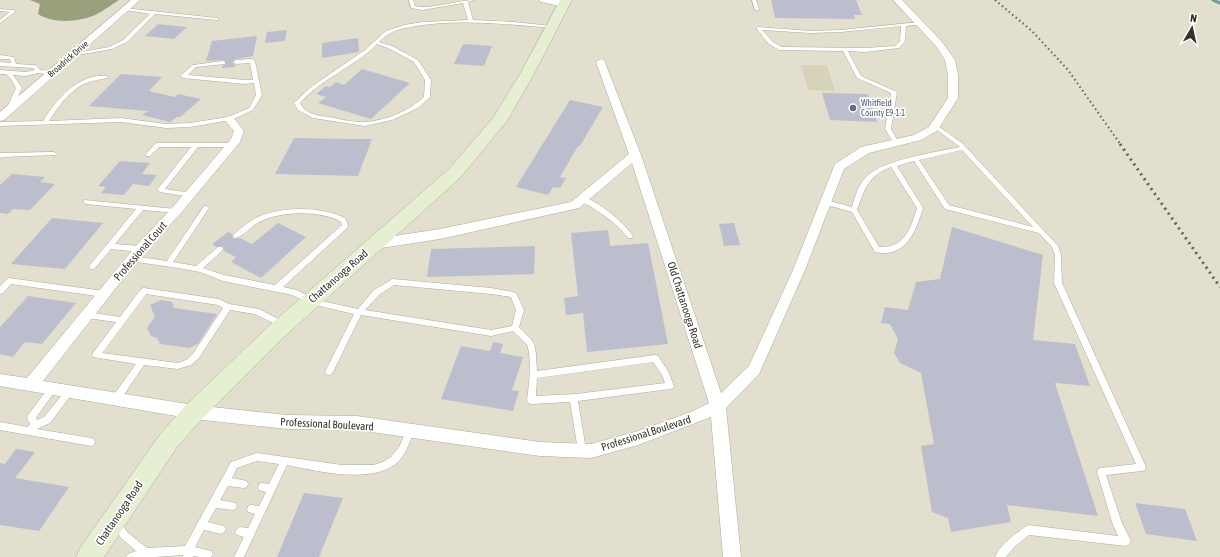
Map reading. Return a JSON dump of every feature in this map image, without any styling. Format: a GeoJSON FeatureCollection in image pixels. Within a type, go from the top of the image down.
{"type":"FeatureCollection","features":[{"type":"Feature","properties":{"kind":"main road","name":"Chattanooga Road"},"geometry":{"type":"LineString","coordinates":[[89,557],[168,440],[194,412],[283,325],[376,244],[454,173],[499,121],[527,74],[565,2]]}},
{"type":"Feature","properties":{"kind":"street","name":"Broadrick Drive"},"geometry":{"type":"LineString","coordinates":[[0,118],[136,0]]}},
{"type":"Feature","properties":{"kind":"street","name":"Chattanooga Road"},"geometry":{"type":"LineString","coordinates":[[545,0],[565,2]]}},
{"type":"Feature","properties":{"kind":"street","name":"Professional Boulevard"},"geometry":{"type":"LineString","coordinates":[[0,380],[194,412],[287,422],[357,423],[540,449],[591,451],[638,438],[696,417],[718,406],[754,370],[799,270],[839,167],[865,150],[917,138],[933,130],[953,98],[953,75],[950,60],[939,44],[897,0]]}},
{"type":"Feature","properties":{"kind":"street","name":"Old Chattanooga Road"},"geometry":{"type":"LineString","coordinates":[[601,62],[635,155],[718,406],[732,557]]}},
{"type":"Feature","properties":{"kind":"street","name":"Professional Court"},"geometry":{"type":"LineString","coordinates":[[31,384],[140,249],[176,211],[236,140],[239,131],[229,119]]}},
{"type":"Feature","properties":{"kind":"street"},"geometry":{"type":"LineString","coordinates":[[376,244],[440,234],[575,205],[635,155]]}},
{"type":"Feature","properties":{"kind":"lane"},"geometry":{"type":"LineString","coordinates":[[411,0],[413,7],[422,9],[473,0]]}},
{"type":"Feature","properties":{"kind":"lane"},"geometry":{"type":"LineString","coordinates":[[754,0],[757,9]]}},
{"type":"Feature","properties":{"kind":"lane"},"geometry":{"type":"LineString","coordinates":[[465,2],[471,22]]}},
{"type":"Feature","properties":{"kind":"lane"},"geometry":{"type":"LineString","coordinates":[[126,9],[217,19]]}},
{"type":"Feature","properties":{"kind":"lane"},"geometry":{"type":"LineString","coordinates":[[0,10],[14,11],[0,22]]}},
{"type":"Feature","properties":{"kind":"lane"},"geometry":{"type":"LineString","coordinates":[[73,55],[110,48],[125,41],[154,12]]}},
{"type":"Feature","properties":{"kind":"lane"},"geometry":{"type":"LineString","coordinates":[[376,42],[390,47],[416,61],[428,80],[427,97],[416,107],[390,119],[365,124],[315,116],[300,109],[297,103],[304,95],[341,69],[387,33],[409,24],[471,22],[523,23],[552,27]]}},
{"type":"Feature","properties":{"kind":"lane"},"geometry":{"type":"LineString","coordinates":[[904,25],[902,42],[897,47],[845,50],[781,49],[771,43],[758,28],[810,32],[920,23]]}},
{"type":"Feature","properties":{"kind":"lane"},"geometry":{"type":"LineString","coordinates":[[845,50],[859,77],[894,92],[888,129],[896,143]]}},
{"type":"Feature","properties":{"kind":"lane"},"geometry":{"type":"LineString","coordinates":[[0,57],[12,58],[14,65]]}},
{"type":"Feature","properties":{"kind":"lane"},"geometry":{"type":"LineString","coordinates":[[0,124],[120,120],[166,126],[190,125],[229,119],[251,109],[259,95],[252,60],[236,62]]}},
{"type":"Feature","properties":{"kind":"lane"},"geometry":{"type":"LineString","coordinates":[[0,64],[35,67],[38,71]]}},
{"type":"Feature","properties":{"kind":"lane"},"geometry":{"type":"LineString","coordinates":[[223,64],[195,66],[183,76],[245,82],[256,81]]}},
{"type":"Feature","properties":{"kind":"lane"},"geometry":{"type":"LineString","coordinates":[[0,72],[26,74],[38,71],[52,73]]}},
{"type":"Feature","properties":{"kind":"lane"},"geometry":{"type":"LineString","coordinates":[[7,72],[19,88],[8,111]]}},
{"type":"Feature","properties":{"kind":"lane"},"geometry":{"type":"LineString","coordinates":[[44,123],[63,97],[76,86],[95,77],[106,77]]}},
{"type":"Feature","properties":{"kind":"lane"},"geometry":{"type":"LineString","coordinates":[[935,126],[964,148],[1055,246],[1058,255],[1058,283],[1142,467],[1101,472],[1118,525],[1126,541],[1028,530],[1011,544],[1000,557]]}},
{"type":"Feature","properties":{"kind":"lane"},"geometry":{"type":"LineString","coordinates":[[148,155],[156,145],[231,145]]}},
{"type":"Feature","properties":{"kind":"lane"},"geometry":{"type":"LineString","coordinates":[[190,195],[160,190],[196,145]]}},
{"type":"Feature","properties":{"kind":"lane"},"geometry":{"type":"LineString","coordinates":[[854,210],[863,185],[872,174],[893,165],[964,148]]}},
{"type":"Feature","properties":{"kind":"lane"},"geometry":{"type":"LineString","coordinates":[[0,156],[54,154]]}},
{"type":"Feature","properties":{"kind":"lane"},"geometry":{"type":"LineString","coordinates":[[915,159],[947,207],[1041,231]]}},
{"type":"Feature","properties":{"kind":"lane"},"geometry":{"type":"LineString","coordinates":[[826,202],[854,210],[877,250],[888,251],[902,246],[915,227],[920,208],[893,165]]}},
{"type":"Feature","properties":{"kind":"lane"},"geometry":{"type":"LineString","coordinates":[[582,199],[606,212],[623,226],[630,236]]}},
{"type":"Feature","properties":{"kind":"lane"},"geometry":{"type":"LineString","coordinates":[[86,202],[176,211]]}},
{"type":"Feature","properties":{"kind":"lane"},"geometry":{"type":"LineString","coordinates":[[92,266],[141,208]]}},
{"type":"Feature","properties":{"kind":"lane"},"geometry":{"type":"LineString","coordinates":[[169,263],[206,208]]}},
{"type":"Feature","properties":{"kind":"lane"},"geometry":{"type":"LineString","coordinates":[[236,236],[252,222],[271,215],[310,211],[331,214],[344,221],[345,226],[277,288]]}},
{"type":"Feature","properties":{"kind":"lane"},"geometry":{"type":"LineString","coordinates":[[108,246],[140,249]]}},
{"type":"Feature","properties":{"kind":"lane"},"geometry":{"type":"LineString","coordinates":[[197,269],[220,249]]}},
{"type":"Feature","properties":{"kind":"lane"},"geometry":{"type":"LineString","coordinates":[[132,259],[169,263],[197,269],[223,278],[294,292],[311,300],[359,312],[491,333],[515,328]]}},
{"type":"Feature","properties":{"kind":"lane"},"geometry":{"type":"LineString","coordinates":[[0,291],[9,281],[104,294]]}},
{"type":"Feature","properties":{"kind":"lane"},"geometry":{"type":"LineString","coordinates":[[329,372],[359,312],[377,292],[393,282],[491,291],[513,295],[520,310],[515,328]]}},
{"type":"Feature","properties":{"kind":"lane"},"geometry":{"type":"LineString","coordinates":[[228,307],[196,356],[188,363],[178,366],[96,355],[144,291],[219,302],[228,307],[256,311],[283,325]]}},
{"type":"Feature","properties":{"kind":"lane"},"geometry":{"type":"LineString","coordinates":[[87,315],[122,320]]}},
{"type":"Feature","properties":{"kind":"lane"},"geometry":{"type":"LineString","coordinates":[[515,328],[530,344],[532,375],[534,385],[531,400],[574,399],[670,386],[665,373],[655,358],[532,375]]}},
{"type":"Feature","properties":{"kind":"lane"},"geometry":{"type":"LineString","coordinates":[[116,399],[142,361]]}},
{"type":"Feature","properties":{"kind":"lane"},"geometry":{"type":"LineString","coordinates":[[32,428],[31,418],[53,388]]}},
{"type":"Feature","properties":{"kind":"lane"},"geometry":{"type":"LineString","coordinates":[[32,428],[47,420],[70,391]]}},
{"type":"Feature","properties":{"kind":"lane"},"geometry":{"type":"LineString","coordinates":[[574,399],[582,450]]}},
{"type":"Feature","properties":{"kind":"lane"},"geometry":{"type":"LineString","coordinates":[[0,426],[32,428],[91,442]]}},
{"type":"Feature","properties":{"kind":"lane"},"geometry":{"type":"LineString","coordinates":[[188,554],[201,525],[234,465],[257,457],[354,470],[376,469],[394,461],[402,449],[411,430]]}},
{"type":"Feature","properties":{"kind":"lane"},"geometry":{"type":"LineString","coordinates":[[239,557],[286,461]]}},
{"type":"Feature","properties":{"kind":"lane"},"geometry":{"type":"LineString","coordinates":[[225,481],[244,484]]}},
{"type":"Feature","properties":{"kind":"lane"},"geometry":{"type":"LineString","coordinates":[[262,487],[272,488]]}},
{"type":"Feature","properties":{"kind":"lane"},"geometry":{"type":"LineString","coordinates":[[213,503],[233,506]]}},
{"type":"Feature","properties":{"kind":"lane"},"geometry":{"type":"LineString","coordinates":[[251,509],[261,511]]}},
{"type":"Feature","properties":{"kind":"lane"},"geometry":{"type":"LineString","coordinates":[[114,518],[124,535],[146,553]]}},
{"type":"Feature","properties":{"kind":"lane"},"geometry":{"type":"LineString","coordinates":[[201,525],[221,529]]}},
{"type":"Feature","properties":{"kind":"lane"},"geometry":{"type":"LineString","coordinates":[[240,532],[250,534]]}},
{"type":"Feature","properties":{"kind":"lane"},"geometry":{"type":"LineString","coordinates":[[131,557],[146,553],[208,554]]}},
{"type":"Feature","properties":{"kind":"shaded area"},"geometry":{"type":"Polygon","coordinates":[[[801,65],[827,65],[835,91],[808,90],[801,65]]]}},
{"type":"Feature","properties":{"kind":"green space"},"geometry":{"type":"Polygon","coordinates":[[[30,0],[119,0],[95,15],[81,19],[58,21],[38,14],[40,4],[30,0]]]}},
{"type":"Feature","properties":{"kind":"building"},"geometry":{"type":"Polygon","coordinates":[[[771,0],[856,0],[862,15],[854,15],[855,19],[775,18],[771,0]]]}},
{"type":"Feature","properties":{"kind":"building"},"geometry":{"type":"Polygon","coordinates":[[[158,24],[187,27],[174,39],[145,36],[158,24]]]}},
{"type":"Feature","properties":{"kind":"building"},"geometry":{"type":"Polygon","coordinates":[[[287,30],[285,41],[265,43],[267,32],[287,30]]]}},
{"type":"Feature","properties":{"kind":"building"},"geometry":{"type":"Polygon","coordinates":[[[257,36],[253,56],[235,59],[232,62],[235,67],[222,68],[222,66],[226,64],[224,60],[206,61],[212,41],[257,36]]]}},
{"type":"Feature","properties":{"kind":"building"},"geometry":{"type":"Polygon","coordinates":[[[358,38],[359,52],[322,58],[322,43],[358,38]]]}},
{"type":"Feature","properties":{"kind":"building"},"geometry":{"type":"Polygon","coordinates":[[[463,44],[492,46],[484,66],[454,64],[463,44]]]}},
{"type":"Feature","properties":{"kind":"building"},"geometry":{"type":"Polygon","coordinates":[[[362,69],[410,83],[371,119],[318,103],[326,97],[316,94],[326,86],[330,87],[336,82],[344,85],[362,69]]]}},
{"type":"Feature","properties":{"kind":"building"},"geometry":{"type":"Polygon","coordinates":[[[121,74],[162,77],[149,91],[175,97],[178,94],[201,99],[180,117],[177,117],[170,122],[142,115],[148,111],[89,106],[121,74]]]}},
{"type":"Feature","properties":{"kind":"building","name":"Whitfield County E9-1-1"},"geometry":{"type":"Polygon","coordinates":[[[822,93],[868,94],[877,122],[830,120],[822,93]]]}},
{"type":"Feature","properties":{"kind":"building"},"geometry":{"type":"Polygon","coordinates":[[[570,100],[603,107],[560,177],[566,178],[560,188],[553,187],[548,195],[516,187],[570,100]]]}},
{"type":"Feature","properties":{"kind":"building"},"geometry":{"type":"Polygon","coordinates":[[[294,138],[372,139],[358,176],[275,174],[294,138]]]}},
{"type":"Feature","properties":{"kind":"building"},"geometry":{"type":"Polygon","coordinates":[[[120,161],[150,163],[142,174],[157,175],[149,186],[133,184],[124,195],[101,193],[106,187],[98,186],[120,161]]]}},
{"type":"Feature","properties":{"kind":"building"},"geometry":{"type":"Polygon","coordinates":[[[12,174],[45,177],[40,182],[55,184],[30,210],[13,209],[8,214],[0,213],[0,185],[12,174]]]}},
{"type":"Feature","properties":{"kind":"building"},"geometry":{"type":"Polygon","coordinates":[[[52,218],[103,223],[65,269],[11,264],[52,218]]]}},
{"type":"Feature","properties":{"kind":"building"},"geometry":{"type":"Polygon","coordinates":[[[278,223],[306,237],[261,278],[231,262],[236,257],[224,251],[223,246],[216,247],[212,244],[228,232],[232,234],[233,239],[240,238],[252,244],[278,223]]]}},
{"type":"Feature","properties":{"kind":"building"},"geometry":{"type":"Polygon","coordinates":[[[734,223],[740,245],[724,246],[719,224],[734,223]]]}},
{"type":"Feature","properties":{"kind":"building"},"geometry":{"type":"Polygon","coordinates":[[[952,227],[1043,255],[1033,340],[1075,344],[1090,386],[1055,383],[1098,516],[1007,505],[1011,522],[951,532],[948,518],[932,512],[921,446],[934,444],[921,373],[900,363],[894,353],[898,339],[890,324],[881,323],[885,307],[908,310],[916,282],[940,279],[952,227]]]}},
{"type":"Feature","properties":{"kind":"building"},"geometry":{"type":"Polygon","coordinates":[[[608,230],[610,246],[648,243],[668,344],[587,352],[583,313],[566,315],[564,298],[578,296],[571,233],[608,230]]]}},
{"type":"Feature","properties":{"kind":"building"},"geometry":{"type":"Polygon","coordinates":[[[535,246],[534,274],[427,277],[431,249],[535,246]]]}},
{"type":"Feature","properties":{"kind":"building"},"geometry":{"type":"Polygon","coordinates":[[[28,296],[76,303],[42,344],[25,342],[13,357],[0,354],[0,327],[28,296]]]}},
{"type":"Feature","properties":{"kind":"building"},"geometry":{"type":"Polygon","coordinates":[[[161,300],[172,302],[174,308],[217,314],[198,344],[189,348],[160,344],[157,338],[151,336],[147,328],[155,317],[150,305],[161,300]]]}},
{"type":"Feature","properties":{"kind":"building"},"geometry":{"type":"Polygon","coordinates":[[[493,342],[503,344],[500,353],[523,357],[512,390],[519,391],[513,411],[441,399],[461,346],[490,351],[493,342]]]}},
{"type":"Feature","properties":{"kind":"building"},"geometry":{"type":"Polygon","coordinates":[[[16,449],[35,452],[15,478],[69,487],[39,531],[0,525],[0,463],[5,464],[16,449]]]}},
{"type":"Feature","properties":{"kind":"building"},"geometry":{"type":"Polygon","coordinates":[[[304,493],[343,498],[319,557],[277,557],[304,493]]]}},
{"type":"Feature","properties":{"kind":"building"},"geometry":{"type":"Polygon","coordinates":[[[1135,503],[1185,509],[1197,541],[1146,534],[1135,503]]]}},
{"type":"Feature","properties":{"kind":"waterway"},"geometry":{"type":"LineString","coordinates":[[1213,0],[1220,3]]}},
{"type":"Feature","properties":{"kind":"railway"},"geometry":{"type":"LineString","coordinates":[[995,0],[1032,31],[1068,70],[1121,145]]}},
{"type":"Feature","properties":{"kind":"railway"},"geometry":{"type":"LineString","coordinates":[[1120,144],[1220,287]]}},
{"type":"Feature","properties":{"kind":"place","name":"Whitfield County E9-1-1"},"geometry":{"type":"Point","coordinates":[853,108]}}]}
